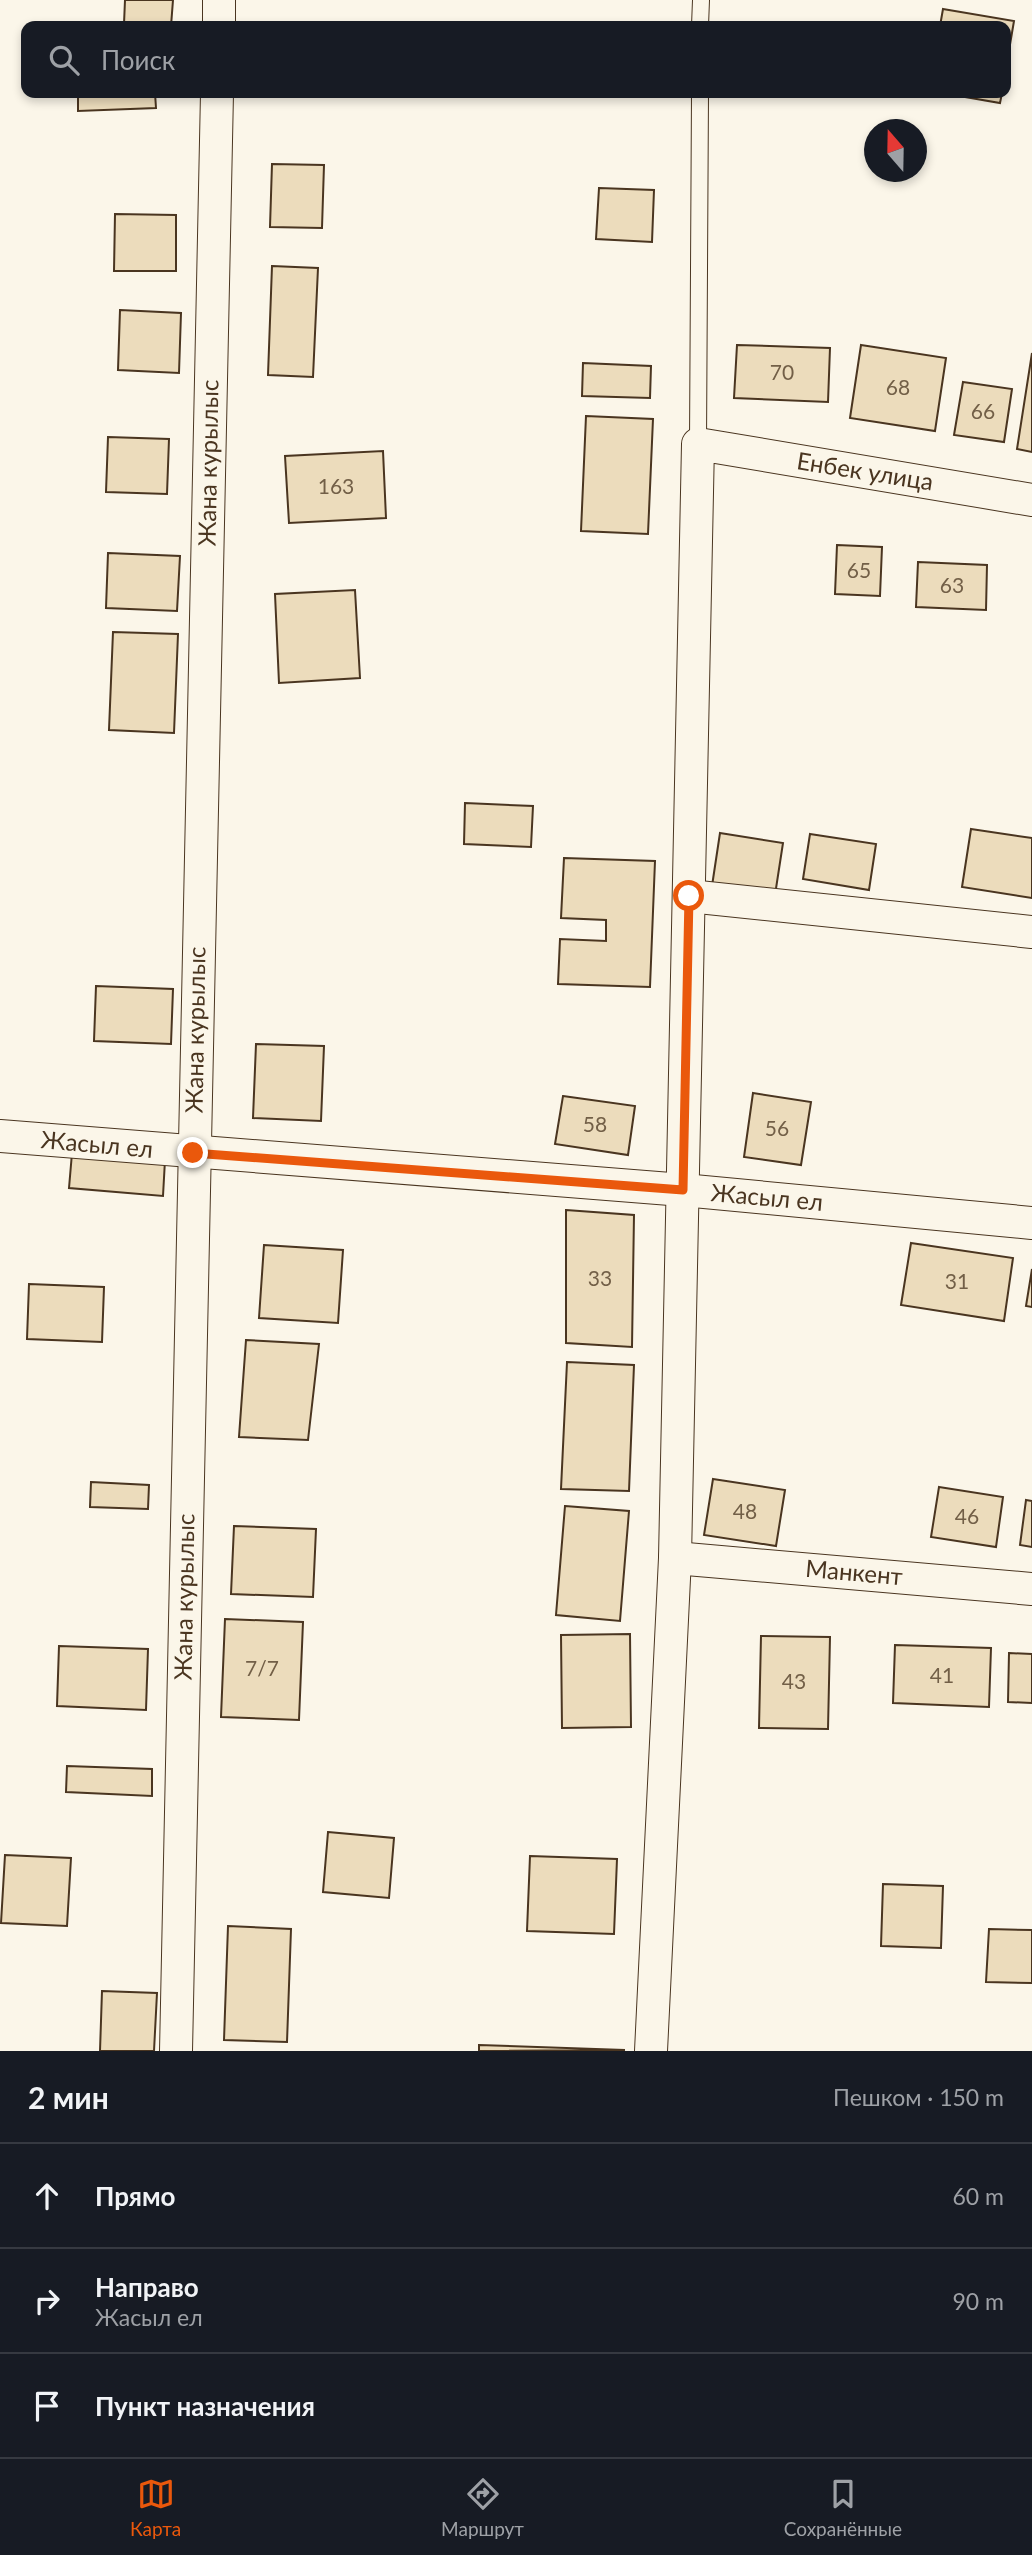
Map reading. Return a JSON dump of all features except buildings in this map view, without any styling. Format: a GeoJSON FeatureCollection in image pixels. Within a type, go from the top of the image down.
{"type":"FeatureCollection","features":[{"type":"Feature","properties":{"kind":"street"},"geometry":{"type":"LineString","coordinates":[[219,0],[219,21]]}},
{"type":"Feature","properties":{"kind":"street","name":"Жана курылыс"},"geometry":{"type":"LineString","coordinates":[[176,2051],[217,98]]}},
{"type":"Feature","properties":{"kind":"street"},"geometry":{"type":"LineString","coordinates":[[651,2051],[675,1558],[698,444]]}},
{"type":"Feature","properties":{"kind":"street","name":"Енбек улица"},"geometry":{"type":"LineString","coordinates":[[698,444],[1032,500]]}},
{"type":"Feature","properties":{"kind":"street"},"geometry":{"type":"LineString","coordinates":[[689,896],[1032,932]]}},
{"type":"Feature","properties":{"kind":"street","name":"Жасыл ел"},"geometry":{"type":"LineString","coordinates":[[0,1136],[683,1190],[1032,1223]]}},
{"type":"Feature","properties":{"kind":"street","name":"Манкент"},"geometry":{"type":"LineString","coordinates":[[675,1558],[1032,1589]]}},
{"type":"Feature","properties":{"kind":"lane"},"geometry":{"type":"LineString","coordinates":[[701,0],[701,21]]}},
{"type":"Feature","properties":{"kind":"lane"},"geometry":{"type":"LineString","coordinates":[[698,444],[700,98]]}},
{"type":"Feature","properties":{"kind":"route"},"geometry":{"type":"LineString","coordinates":[[193,1153],[683,1190],[689,896]]}}]}
